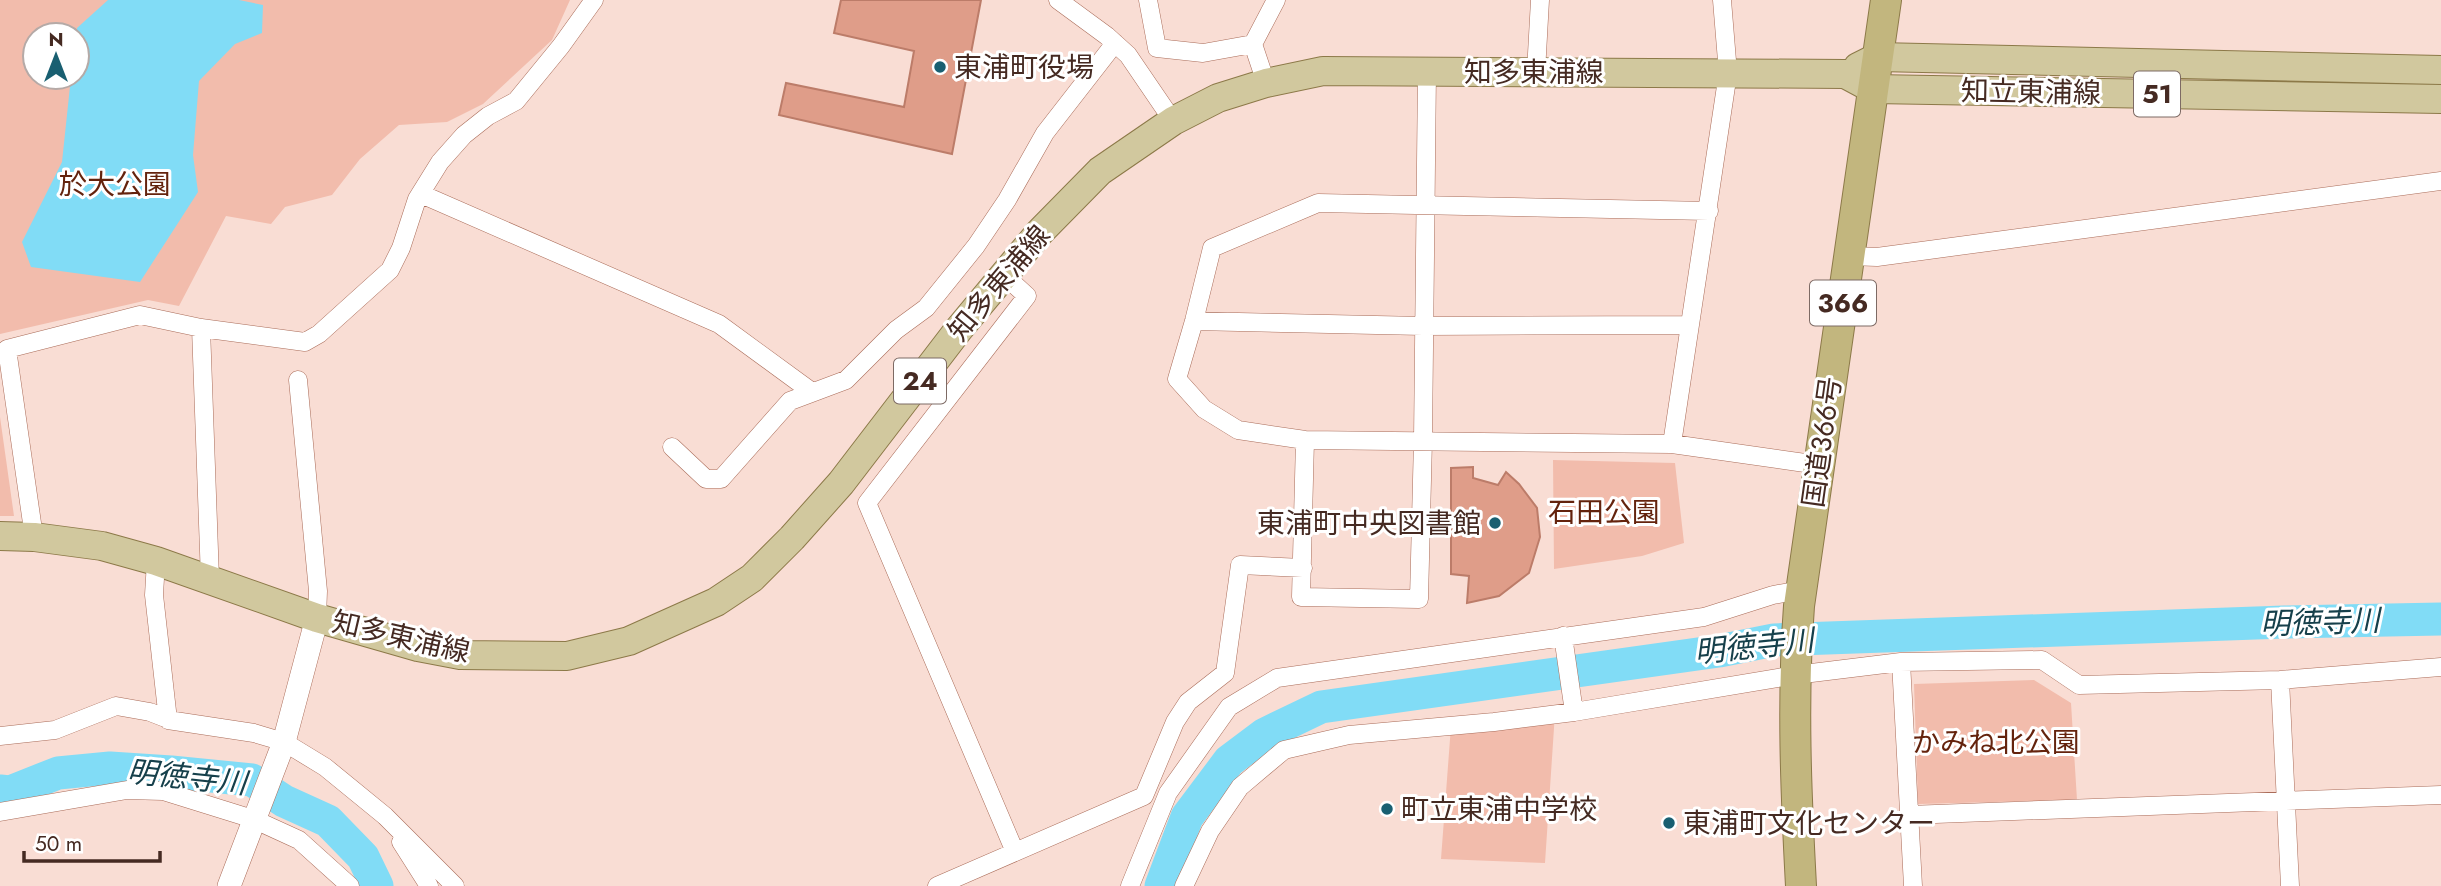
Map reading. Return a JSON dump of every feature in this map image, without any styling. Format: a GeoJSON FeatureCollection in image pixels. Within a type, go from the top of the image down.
{"type":"FeatureCollection","features":[{"type":"Feature","properties":{"kind":"highway","name":"国道366号"},"geometry":{"type":"LineString","coordinates":[[1801,886],[1795,754],[1795,669],[1800,598],[1886,0]]}},
{"type":"Feature","properties":{"kind":"main road","name":"知多東浦線"},"geometry":{"type":"LineString","coordinates":[[1845,74],[1878,57]]}},
{"type":"Feature","properties":{"kind":"main road","name":"知立東浦線"},"geometry":{"type":"LineString","coordinates":[[1878,57],[2441,70]]}},
{"type":"Feature","properties":{"kind":"main road","name":"知多東浦線"},"geometry":{"type":"LineString","coordinates":[[0,536],[34,537],[102,546],[210,579],[317,618],[418,647],[460,655],[567,656],[629,641],[705,607],[752,578],[841,483],[960,329],[1039,233],[1100,171],[1172,121],[1218,98],[1266,83],[1323,71],[1845,74],[1873,89]]}},
{"type":"Feature","properties":{"kind":"main road","name":"知立東浦線"},"geometry":{"type":"LineString","coordinates":[[1873,89],[2441,99]]}},
{"type":"Feature","properties":{"kind":"street"},"geometry":{"type":"LineString","coordinates":[[34,537],[7,349],[140,315],[201,328],[304,342],[319,334],[390,270],[421,194],[440,162],[464,135],[488,116],[516,101],[594,0]]}},
{"type":"Feature","properties":{"kind":"street"},"geometry":{"type":"LineString","coordinates":[[1058,0],[1128,55],[1172,121]]}},
{"type":"Feature","properties":{"kind":"street"},"geometry":{"type":"LineString","coordinates":[[1148,0],[1157,48],[1203,53],[1253,44]]}},
{"type":"Feature","properties":{"kind":"street"},"geometry":{"type":"LineString","coordinates":[[1266,83],[1253,44],[1276,0]]}},
{"type":"Feature","properties":{"kind":"street"},"geometry":{"type":"LineString","coordinates":[[1536,72],[1540,0]]}},
{"type":"Feature","properties":{"kind":"street"},"geometry":{"type":"LineString","coordinates":[[1672,444],[1728,73],[1722,0]]}},
{"type":"Feature","properties":{"kind":"street"},"geometry":{"type":"LineString","coordinates":[[673,447],[706,479],[720,479],[790,401],[846,380],[896,330],[926,309],[976,246],[1007,200],[1045,133],[1115,43]]}},
{"type":"Feature","properties":{"kind":"street"},"geometry":{"type":"LineString","coordinates":[[1305,440],[1301,597],[1419,599],[1427,71]]}},
{"type":"Feature","properties":{"kind":"street"},"geometry":{"type":"LineString","coordinates":[[1849,256],[1891,255],[2441,181]]}},
{"type":"Feature","properties":{"kind":"street"},"geometry":{"type":"LineString","coordinates":[[421,194],[719,324],[812,392]]}},
{"type":"Feature","properties":{"kind":"street"},"geometry":{"type":"LineString","coordinates":[[1709,211],[1318,203],[1212,248],[1195,321],[1177,379],[1204,409],[1238,430],[1305,440],[1672,444],[1819,465]]}},
{"type":"Feature","properties":{"kind":"street"},"geometry":{"type":"LineString","coordinates":[[1004,275],[1027,296],[867,503],[1015,852]]}},
{"type":"Feature","properties":{"kind":"street"},"geometry":{"type":"LineString","coordinates":[[1195,321],[1423,326],[1690,326]]}},
{"type":"Feature","properties":{"kind":"street"},"geometry":{"type":"LineString","coordinates":[[201,328],[210,579]]}},
{"type":"Feature","properties":{"kind":"street"},"geometry":{"type":"LineString","coordinates":[[229,886],[284,742],[317,618],[318,591],[298,380]]}},
{"type":"Feature","properties":{"kind":"street"},"geometry":{"type":"LineString","coordinates":[[156,561],[154,595],[168,719]]}},
{"type":"Feature","properties":{"kind":"street"},"geometry":{"type":"LineString","coordinates":[[937,886],[1144,796],[1175,722],[1188,702],[1225,673],[1240,565],[1303,568]]}},
{"type":"Feature","properties":{"kind":"street"},"geometry":{"type":"LineString","coordinates":[[1130,886],[1168,793],[1229,707],[1277,678],[1704,617],[1773,595],[1800,598]]}},
{"type":"Feature","properties":{"kind":"street"},"geometry":{"type":"LineString","coordinates":[[1563,636],[1574,712]]}},
{"type":"Feature","properties":{"kind":"street"},"geometry":{"type":"LineString","coordinates":[[1184,886],[1209,832],[1240,787],[1284,750],[1349,735],[1574,712],[1795,669],[1901,662],[2042,660],[2080,685],[2280,680],[2441,667]]}},
{"type":"Feature","properties":{"kind":"street"},"geometry":{"type":"LineString","coordinates":[[1901,662],[1913,886]]}},
{"type":"Feature","properties":{"kind":"street"},"geometry":{"type":"LineString","coordinates":[[2280,680],[2290,886]]}},
{"type":"Feature","properties":{"kind":"street"},"geometry":{"type":"LineString","coordinates":[[0,737],[55,730],[116,706],[150,712],[168,719],[254,733],[284,742],[325,767],[385,816],[455,886]]}},
{"type":"Feature","properties":{"kind":"street"},"geometry":{"type":"LineString","coordinates":[[0,812],[127,790],[163,792],[254,819],[299,840],[350,886]]}},
{"type":"Feature","properties":{"kind":"street"},"geometry":{"type":"LineString","coordinates":[[1909,815],[2441,794]]}},
{"type":"Feature","properties":{"kind":"street"},"geometry":{"type":"LineString","coordinates":[[385,816],[429,886]]}},
{"type":"Feature","properties":{"kind":"green space","name":"於大公園"},"geometry":{"type":"Polygon","coordinates":[[[0,0],[570,0],[552,40],[483,104],[447,122],[399,125],[360,159],[332,195],[285,207],[271,224],[226,216],[179,306],[148,300],[0,334],[0,0]]]}},
{"type":"Feature","properties":{"kind":"green space"},"geometry":{"type":"Polygon","coordinates":[[[0,417],[14,516],[0,516],[0,417]]]}},
{"type":"Feature","properties":{"kind":"green space","name":"石田公園"},"geometry":{"type":"Polygon","coordinates":[[[1553,460],[1675,463],[1684,543],[1642,556],[1554,569],[1553,460]]]}},
{"type":"Feature","properties":{"kind":"green space","name":"かみね北公園"},"geometry":{"type":"Polygon","coordinates":[[[2034,680],[2071,703],[2077,800],[1918,804],[1914,684],[2034,680]]]}},
{"type":"Feature","properties":{"kind":"green space"},"geometry":{"type":"Polygon","coordinates":[[[1555,713],[1545,863],[1441,859],[1451,726],[1555,713]]]}},
{"type":"Feature","properties":{"kind":"water"},"geometry":{"type":"Polygon","coordinates":[[[108,0],[239,0],[263,5],[262,33],[235,44],[199,81],[193,155],[198,192],[140,282],[31,267],[22,242],[62,162],[70,91],[91,91],[91,21],[85,21],[108,0]]]}},
{"type":"Feature","properties":{"kind":"building","name":"東浦町役場"},"geometry":{"type":"Polygon","coordinates":[[[841,0],[981,0],[952,154],[779,115],[786,83],[904,107],[914,51],[834,33],[841,0]]]}},
{"type":"Feature","properties":{"kind":"building","name":"東浦町中央図書館"},"geometry":{"type":"Polygon","coordinates":[[[1473,467],[1473,478],[1498,485],[1506,472],[1519,484],[1537,508],[1540,537],[1529,573],[1499,596],[1467,603],[1469,576],[1451,574],[1451,468],[1473,467]]]}},
{"type":"Feature","properties":{"kind":"waterway","name":"明徳寺川"},"geometry":{"type":"LineString","coordinates":[[1161,886],[1187,817],[1229,761],[1265,734],[1321,707],[1719,651],[1774,640],[2441,619]]}},
{"type":"Feature","properties":{"kind":"waterway","name":"明徳寺川"},"geometry":{"type":"LineString","coordinates":[[0,791],[10,792],[58,773],[110,768],[252,780],[284,801],[328,821],[363,857],[377,886]]}},
{"type":"Feature","properties":{"kind":"place","name":"東浦町役場"},"geometry":{"type":"Point","coordinates":[940,67]}},
{"type":"Feature","properties":{"kind":"place","name":"東浦町中央図書館"},"geometry":{"type":"Point","coordinates":[1495,523]}},
{"type":"Feature","properties":{"kind":"place","name":"町立東浦中学校"},"geometry":{"type":"Point","coordinates":[1387,809]}},
{"type":"Feature","properties":{"kind":"place","name":"東浦町文化センター"},"geometry":{"type":"Point","coordinates":[1669,823]}}]}
